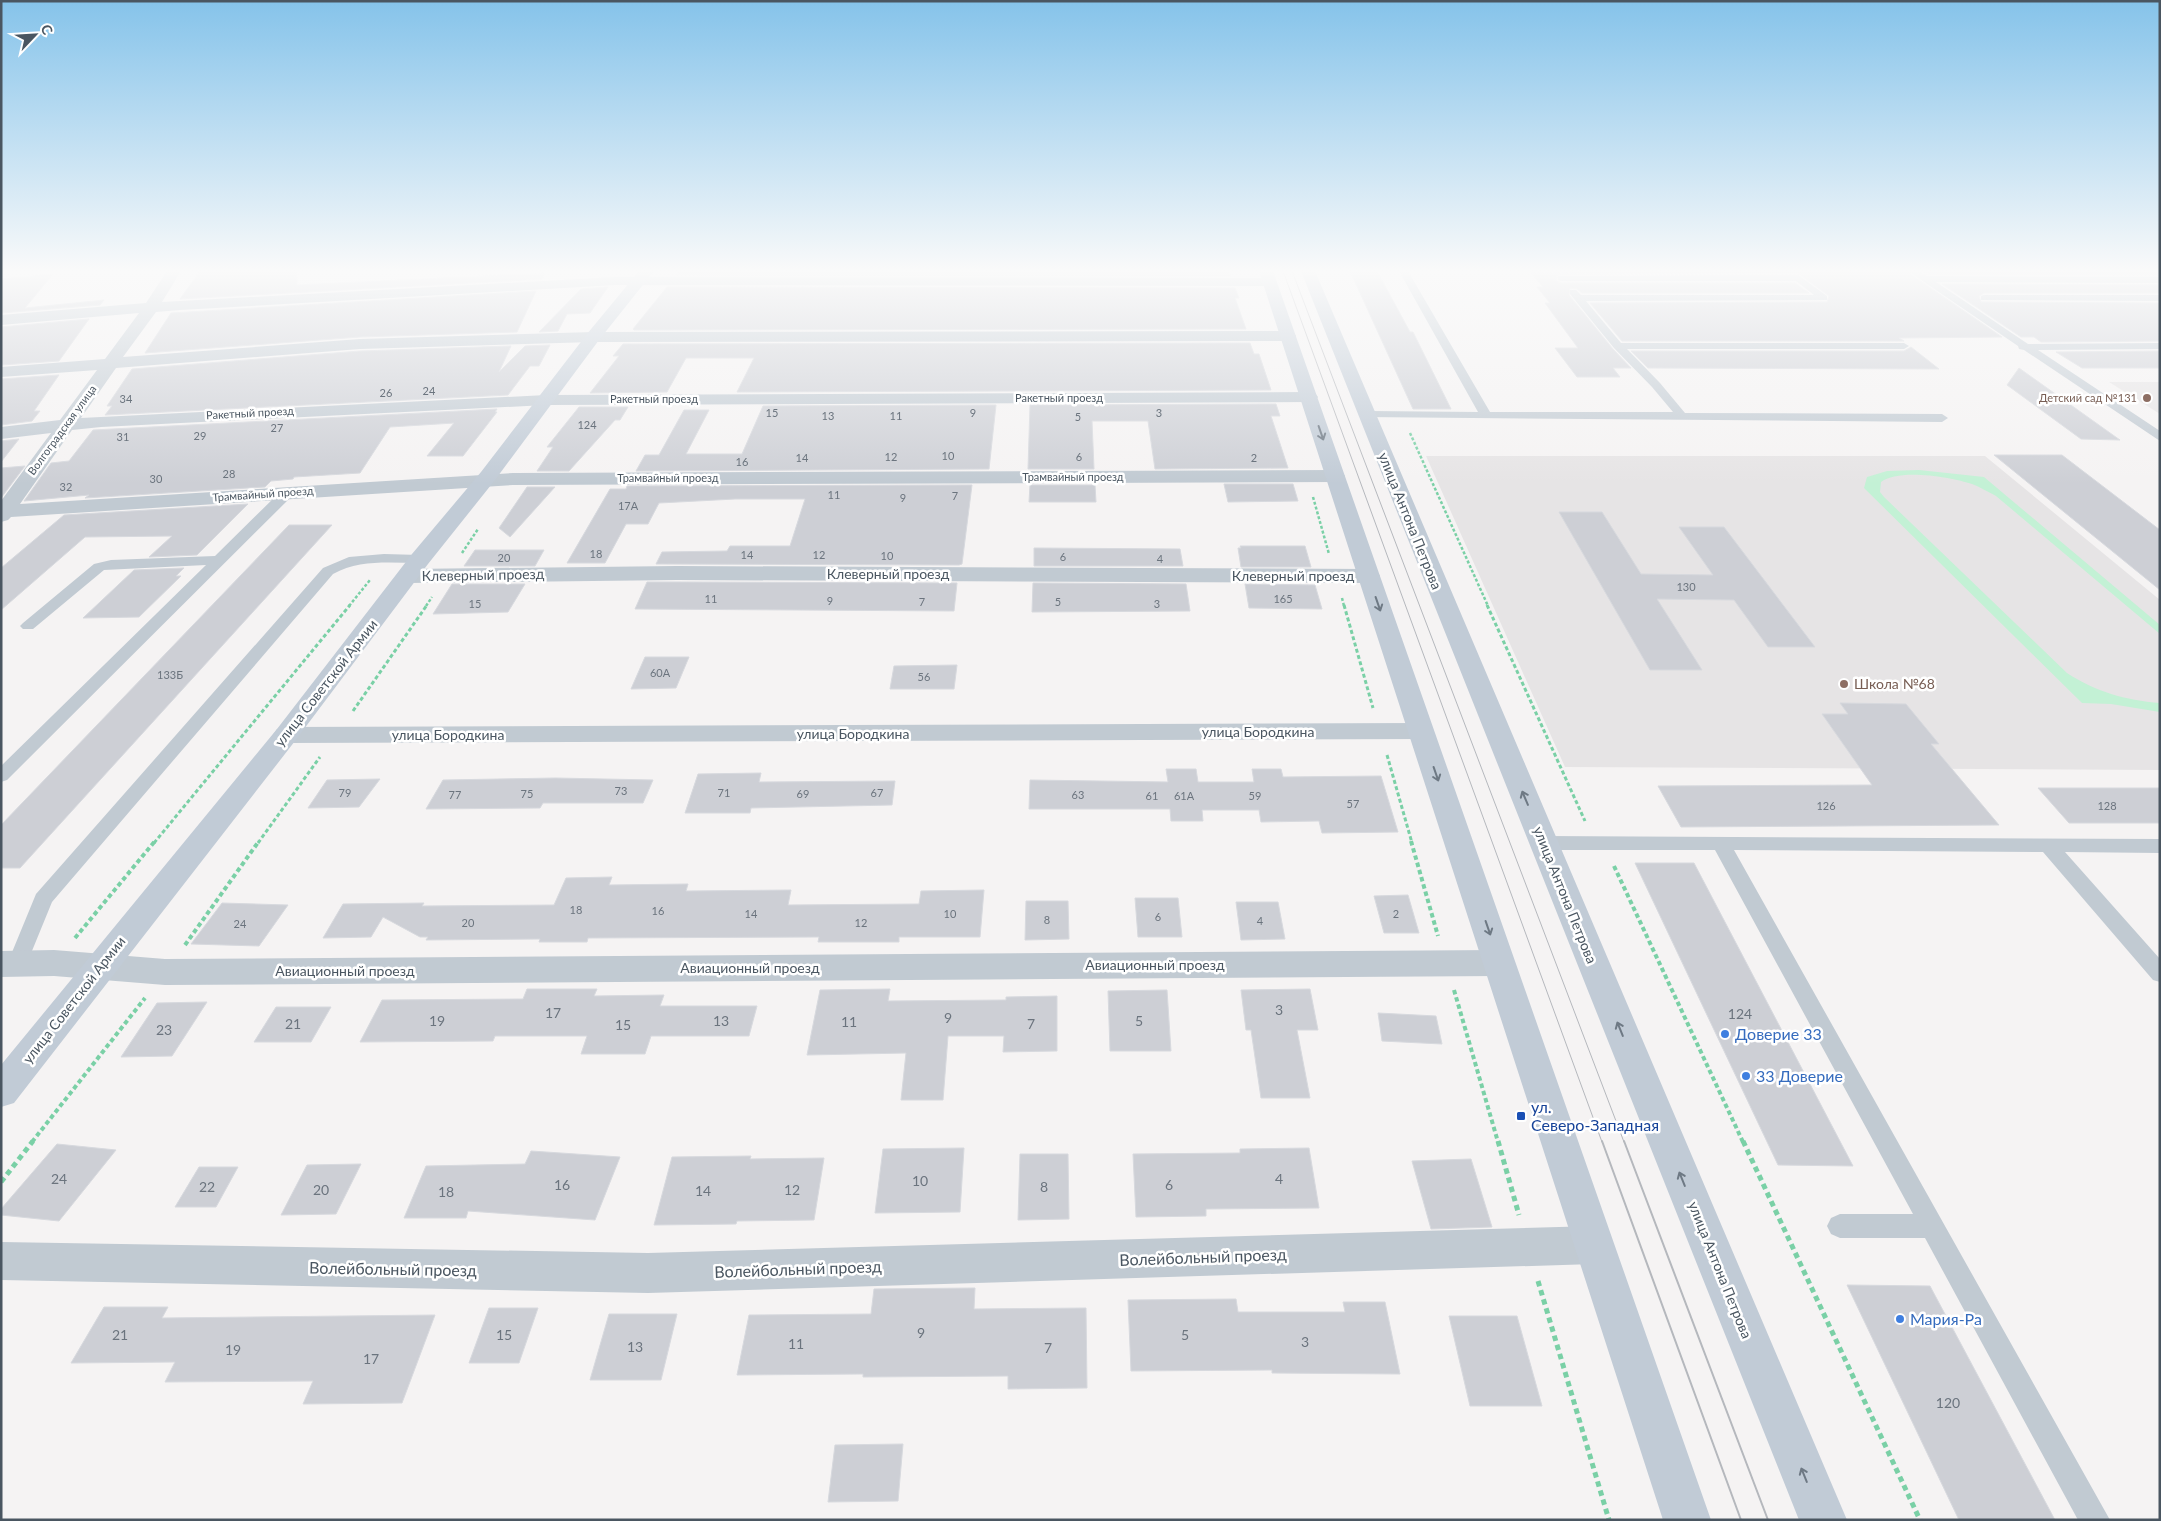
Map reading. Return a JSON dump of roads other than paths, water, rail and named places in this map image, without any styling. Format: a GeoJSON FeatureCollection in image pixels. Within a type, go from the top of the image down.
{"type":"FeatureCollection","features":[{"type":"Feature","properties":{"kind":"main road","name":"улица Советской Армии"},"geometry":{"type":"LineString","coordinates":[[1,1092],[286,736],[589,342]]}},
{"type":"Feature","properties":{"kind":"main road"},"geometry":{"type":"LineString","coordinates":[[1290,342],[1309,397],[1321,476],[1369,576],[1687,1520]]}},
{"type":"Feature","properties":{"kind":"main road","name":"улица Антона Петрова"},"geometry":{"type":"LineString","coordinates":[[1343,342],[1380,415],[1543,843],[1823,1520]]}},
{"type":"Feature","properties":{"kind":"street","name":"Волгоградская улица"},"geometry":{"type":"LineString","coordinates":[[3,513],[126,342]]}},
{"type":"Feature","properties":{"kind":"street"},"geometry":{"type":"LineString","coordinates":[[1,372],[360,344],[427,342]]}},
{"type":"Feature","properties":{"kind":"street","name":"Ракетный проезд"},"geometry":{"type":"LineString","coordinates":[[1,433],[101,421],[546,400],[1309,397]]}},
{"type":"Feature","properties":{"kind":"street","name":"Трамвайный проезд"},"geometry":{"type":"LineString","coordinates":[[3,513],[287,493],[533,479],[1321,476]]}},
{"type":"Feature","properties":{"kind":"street","name":"Клеверный проезд"},"geometry":{"type":"LineString","coordinates":[[414,568],[716,573],[1369,576]]}},
{"type":"Feature","properties":{"kind":"street","name":"улица Бородкина"},"geometry":{"type":"LineString","coordinates":[[286,736],[1421,731]]}},
{"type":"Feature","properties":{"kind":"street","name":"Авиационный проезд"},"geometry":{"type":"LineString","coordinates":[[10,963],[54,963],[99,968],[175,972],[1499,963]]}},
{"type":"Feature","properties":{"kind":"street","name":"Волейбольный проезд"},"geometry":{"type":"LineString","coordinates":[[1,1261],[648,1273],[1594,1246]]}},
{"type":"Feature","properties":{"kind":"lane"},"geometry":{"type":"LineString","coordinates":[[1444,342],[1486,414]]}},
{"type":"Feature","properties":{"kind":"lane"},"geometry":{"type":"LineString","coordinates":[[1615,342],[1656,385],[1682,416]]}},
{"type":"Feature","properties":{"kind":"lane"},"geometry":{"type":"LineString","coordinates":[[2017,342],[2160,437]]}},
{"type":"Feature","properties":{"kind":"lane"},"geometry":{"type":"LineString","coordinates":[[1618,346],[1904,346]]}},
{"type":"Feature","properties":{"kind":"lane"},"geometry":{"type":"LineString","coordinates":[[2023,346],[2160,346]]}},
{"type":"Feature","properties":{"kind":"lane"},"geometry":{"type":"LineString","coordinates":[[1380,415],[1486,414],[1942,418]]}},
{"type":"Feature","properties":{"kind":"lane"},"geometry":{"type":"LineString","coordinates":[[1,776],[287,493]]}},
{"type":"Feature","properties":{"kind":"lane"},"geometry":{"type":"LineString","coordinates":[[10,963],[43,899],[328,571],[338,564],[354,559],[387,559],[414,568]]}},
{"type":"Feature","properties":{"kind":"lane"},"geometry":{"type":"LineString","coordinates":[[28,626],[99,567],[111,564],[219,560]]}},
{"type":"Feature","properties":{"kind":"lane"},"geometry":{"type":"LineString","coordinates":[[1543,843],[2160,846]]}},
{"type":"Feature","properties":{"kind":"lane"},"geometry":{"type":"LineString","coordinates":[[1721,844],[2095,1520]]}},
{"type":"Feature","properties":{"kind":"lane"},"geometry":{"type":"LineString","coordinates":[[2048,845],[2160,974]]}},
{"type":"Feature","properties":{"kind":"lane"},"geometry":{"type":"LineString","coordinates":[[1840,1226],[1932,1226]]}},
{"type":"Feature","properties":{"kind":"tram line"},"geometry":{"type":"LineString","coordinates":[[1309,342],[1602,1142]]}},
{"type":"Feature","properties":{"kind":"tram line"},"geometry":{"type":"LineString","coordinates":[[1319,342],[1624,1142]]}},
{"type":"Feature","properties":{"kind":"tram line"},"geometry":{"type":"LineString","coordinates":[[1602,1141],[1741,1520]]}},
{"type":"Feature","properties":{"kind":"tram line"},"geometry":{"type":"LineString","coordinates":[[1624,1141],[1768,1520]]}},
{"type":"Feature","properties":{"kind":"place","name":"Детский сад №131"},"geometry":{"type":"Point","coordinates":[2147,398]}},
{"type":"Feature","properties":{"kind":"place","name":"Школа №68"},"geometry":{"type":"Point","coordinates":[1844,684]}},
{"type":"Feature","properties":{"kind":"place","name":"Доверие 33"},"geometry":{"type":"Point","coordinates":[1725,1034]}},
{"type":"Feature","properties":{"kind":"place","name":"33 Доверие"},"geometry":{"type":"Point","coordinates":[1746,1076]}},
{"type":"Feature","properties":{"kind":"place","name":"ул. Северо-Западная"},"geometry":{"type":"Point","coordinates":[1521,1116]}},
{"type":"Feature","properties":{"kind":"place","name":"Мария-Ра"},"geometry":{"type":"Point","coordinates":[1900,1319]}}]}
